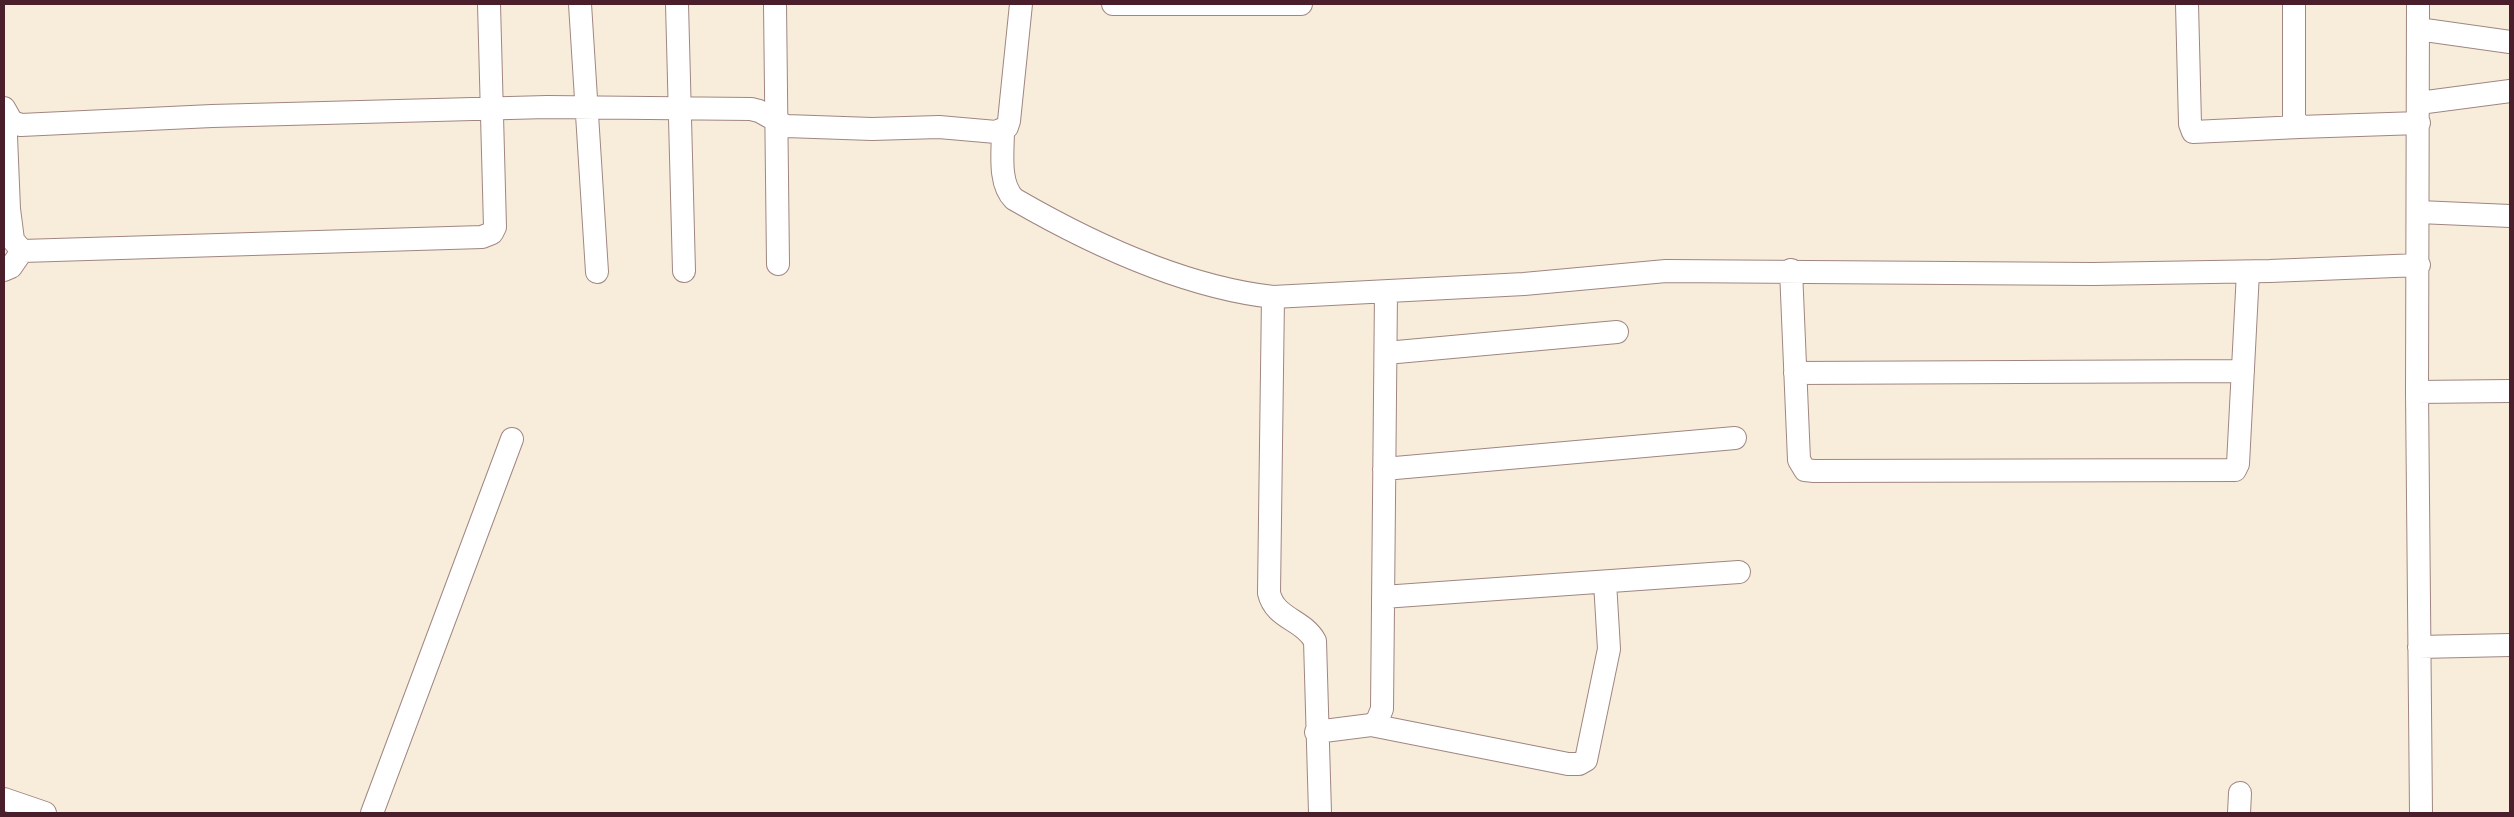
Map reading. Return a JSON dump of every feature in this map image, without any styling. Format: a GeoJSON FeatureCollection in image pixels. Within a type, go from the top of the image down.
{"type":"FeatureCollection","features":[{"type":"Feature","properties":{"kind":"street"},"geometry":{"type":"LineString","coordinates":[[22,251],[482,237],[492,233],[495,227],[490,108],[489,4]]}},
{"type":"Feature","properties":{"kind":"street"},"geometry":{"type":"LineString","coordinates":[[580,4],[597,272]]}},
{"type":"Feature","properties":{"kind":"street"},"geometry":{"type":"LineString","coordinates":[[677,4],[684,271]]}},
{"type":"Feature","properties":{"kind":"street"},"geometry":{"type":"LineString","coordinates":[[775,4],[778,264]]}},
{"type":"Feature","properties":{"kind":"street"},"geometry":{"type":"LineString","coordinates":[[5,110],[12,122],[21,124],[490,108],[751,109],[759,111],[786,126],[872,129],[939,127],[996,132],[1007,127],[1011,112],[1021,4]]}},
{"type":"Feature","properties":{"kind":"street"},"geometry":{"type":"LineString","coordinates":[[1114,4],[1301,4]]}},
{"type":"Feature","properties":{"kind":"street"},"geometry":{"type":"LineString","coordinates":[[2187,4],[2190,124],[2193,132],[2300,128],[2419,113],[2510,91]]}},
{"type":"Feature","properties":{"kind":"street"},"geometry":{"type":"LineString","coordinates":[[2294,4],[2294,117],[2300,128]]}},
{"type":"Feature","properties":{"kind":"street"},"geometry":{"type":"LineString","coordinates":[[2418,4],[2421,813]]}},
{"type":"Feature","properties":{"kind":"street"},"geometry":{"type":"LineString","coordinates":[[2418,29],[2510,42]]}},
{"type":"Feature","properties":{"kind":"street"},"geometry":{"type":"LineString","coordinates":[[5,110],[6,168],[13,240],[22,251]]}},
{"type":"Feature","properties":{"kind":"street"},"geometry":{"type":"LineString","coordinates":[[1003,130],[1004,182],[1006,191],[1014,199],[1097,244],[1139,260],[1207,283],[1250,294],[1273,297],[1386,292],[1666,271],[1791,270],[2093,274],[2248,272],[2419,265]]}},
{"type":"Feature","properties":{"kind":"street"},"geometry":{"type":"LineString","coordinates":[[2419,212],[2510,216]]}},
{"type":"Feature","properties":{"kind":"street"},"geometry":{"type":"LineString","coordinates":[[4,270],[12,267],[22,251]]}},
{"type":"Feature","properties":{"kind":"street"},"geometry":{"type":"LineString","coordinates":[[1791,270],[1799,460],[1805,470],[2235,470],[2238,464],[2248,272]]}},
{"type":"Feature","properties":{"kind":"street"},"geometry":{"type":"LineString","coordinates":[[1371,725],[1377,721],[1382,709],[1386,292]]}},
{"type":"Feature","properties":{"kind":"street"},"geometry":{"type":"LineString","coordinates":[[1273,297],[1269,593],[1272,604],[1305,629],[1315,641],[1316,732],[1320,813]]}},
{"type":"Feature","properties":{"kind":"street"},"geometry":{"type":"LineString","coordinates":[[1386,353],[1617,332]]}},
{"type":"Feature","properties":{"kind":"street"},"geometry":{"type":"LineString","coordinates":[[1795,373],[2243,370]]}},
{"type":"Feature","properties":{"kind":"street"},"geometry":{"type":"LineString","coordinates":[[2418,392],[2510,391]]}},
{"type":"Feature","properties":{"kind":"street"},"geometry":{"type":"LineString","coordinates":[[1384,469],[1736,438]]}},
{"type":"Feature","properties":{"kind":"street"},"geometry":{"type":"LineString","coordinates":[[372,813],[512,439]]}},
{"type":"Feature","properties":{"kind":"street"},"geometry":{"type":"LineString","coordinates":[[1382,597],[1739,572]]}},
{"type":"Feature","properties":{"kind":"street"},"geometry":{"type":"LineString","coordinates":[[1316,732],[1371,725],[1568,764],[1578,764],[1586,760],[1608,656],[1609,630],[1606,582]]}},
{"type":"Feature","properties":{"kind":"street"},"geometry":{"type":"LineString","coordinates":[[2420,647],[2510,645]]}},
{"type":"Feature","properties":{"kind":"street"},"geometry":{"type":"LineString","coordinates":[[4,799],[45,813]]}}]}
